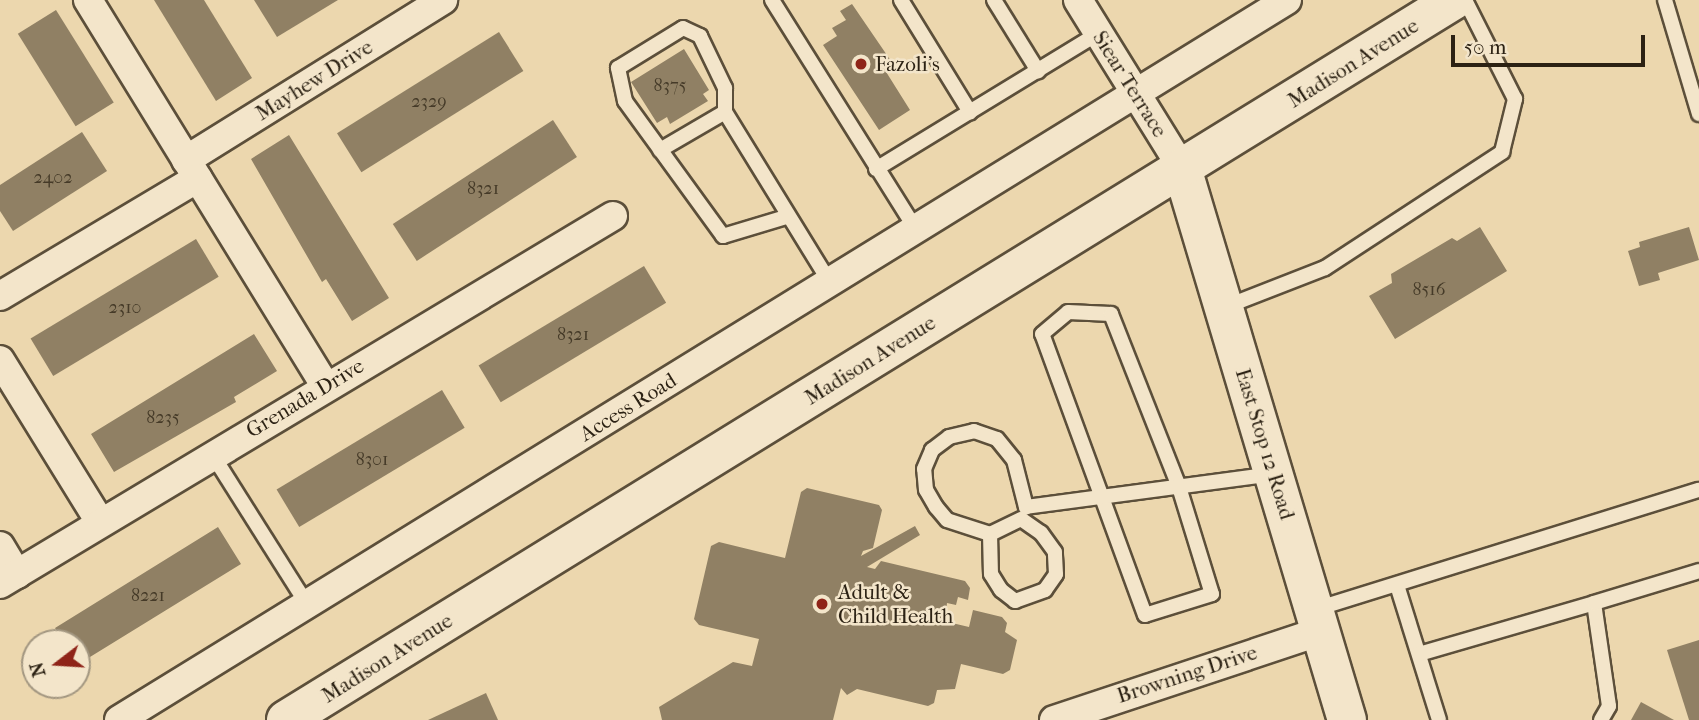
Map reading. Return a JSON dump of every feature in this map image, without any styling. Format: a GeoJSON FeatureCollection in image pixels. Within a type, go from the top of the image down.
{"type":"FeatureCollection","features":[{"type":"Feature","properties":{"kind":"main road","name":"Madison Avenue"},"geometry":{"type":"LineString","coordinates":[[286,720],[1454,0]]}},
{"type":"Feature","properties":{"kind":"main road","name":"East Stop 12 Road"},"geometry":{"type":"LineString","coordinates":[[1182,168],[1347,720]]}},
{"type":"Feature","properties":{"kind":"street"},"geometry":{"type":"LineString","coordinates":[[88,0],[325,385]]}},
{"type":"Feature","properties":{"kind":"street","name":"Mayhew Drive"},"geometry":{"type":"LineString","coordinates":[[0,296],[443,0]]}},
{"type":"Feature","properties":{"kind":"street","name":"Siear Terrace"},"geometry":{"type":"LineString","coordinates":[[1079,0],[1182,168]]}},
{"type":"Feature","properties":{"kind":"street","name":"Access Road"},"geometry":{"type":"LineString","coordinates":[[120,720],[1287,0]]}},
{"type":"Feature","properties":{"kind":"street","name":"Grenada Drive"},"geometry":{"type":"LineString","coordinates":[[9,579],[325,385],[613,216]]}},
{"type":"Feature","properties":{"kind":"street"},"geometry":{"type":"LineString","coordinates":[[0,360],[100,522]]}},
{"type":"Feature","properties":{"kind":"street"},"geometry":{"type":"LineString","coordinates":[[0,546],[9,579]]}},
{"type":"Feature","properties":{"kind":"street","name":"Browning Drive"},"geometry":{"type":"LineString","coordinates":[[1054,720],[1318,620]]}},
{"type":"Feature","properties":{"kind":"lane"},"geometry":{"type":"LineString","coordinates":[[772,0],[916,230]]}},
{"type":"Feature","properties":{"kind":"lane"},"geometry":{"type":"LineString","coordinates":[[901,0],[970,112]]}},
{"type":"Feature","properties":{"kind":"lane"},"geometry":{"type":"LineString","coordinates":[[994,0],[1038,71]]}},
{"type":"Feature","properties":{"kind":"lane"},"geometry":{"type":"LineString","coordinates":[[1224,307],[1325,268],[1502,152],[1515,99],[1465,0]]}},
{"type":"Feature","properties":{"kind":"lane"},"geometry":{"type":"LineString","coordinates":[[1665,0],[1699,114]]}},
{"type":"Feature","properties":{"kind":"lane"},"geometry":{"type":"LineString","coordinates":[[786,217],[723,236],[625,101],[618,68],[683,28],[700,36],[725,88],[725,112],[786,217],[830,283]]}},
{"type":"Feature","properties":{"kind":"lane"},"geometry":{"type":"LineString","coordinates":[[876,169],[1099,33]]}},
{"type":"Feature","properties":{"kind":"lane"},"geometry":{"type":"LineString","coordinates":[[660,150],[725,112]]}},
{"type":"Feature","properties":{"kind":"lane"},"geometry":{"type":"LineString","coordinates":[[1068,312],[1111,314],[1179,487],[1212,594],[1145,615],[1101,497],[1042,334],[1068,312]]}},
{"type":"Feature","properties":{"kind":"lane"},"geometry":{"type":"LineString","coordinates":[[974,431],[997,439],[1014,460],[1023,513],[1055,552],[1056,574],[1045,590],[1015,601],[1001,590],[992,574],[990,534],[947,520],[926,489],[924,469],[932,450],[949,437],[974,431]]}},
{"type":"Feature","properties":{"kind":"lane"},"geometry":{"type":"LineString","coordinates":[[212,454],[307,604]]}},
{"type":"Feature","properties":{"kind":"lane"},"geometry":{"type":"LineString","coordinates":[[990,534],[1023,513],[1101,497],[1274,474]]}},
{"type":"Feature","properties":{"kind":"lane"},"geometry":{"type":"LineString","coordinates":[[1318,620],[1397,585],[1699,490]]}},
{"type":"Feature","properties":{"kind":"lane"},"geometry":{"type":"LineString","coordinates":[[1419,654],[1699,571]]}},
{"type":"Feature","properties":{"kind":"lane"},"geometry":{"type":"LineString","coordinates":[[1397,585],[1440,720]]}},
{"type":"Feature","properties":{"kind":"lane"},"geometry":{"type":"LineString","coordinates":[[1594,603],[1609,706],[1601,720]]}},
{"type":"Feature","properties":{"kind":"building"},"geometry":{"type":"Polygon","coordinates":[[[154,0],[204,0],[252,78],[216,101],[154,0]]]}},
{"type":"Feature","properties":{"kind":"building"},"geometry":{"type":"Polygon","coordinates":[[[254,0],[338,0],[277,37],[254,0]]]}},
{"type":"Feature","properties":{"kind":"building","name":"Fazoli's"},"geometry":{"type":"Polygon","coordinates":[[[852,4],[891,61],[883,67],[910,110],[879,130],[823,45],[837,36],[832,28],[846,20],[840,11],[852,4]]]}},
{"type":"Feature","properties":{"kind":"building"},"geometry":{"type":"Polygon","coordinates":[[[56,10],[114,102],[76,126],[18,34],[56,10]]]}},
{"type":"Feature","properties":{"kind":"building"},"geometry":{"type":"Polygon","coordinates":[[[499,32],[523,71],[361,172],[337,133],[499,32]]]}},
{"type":"Feature","properties":{"kind":"building"},"geometry":{"type":"Polygon","coordinates":[[[684,49],[709,90],[703,94],[708,101],[670,124],[667,117],[657,123],[631,82],[684,49]]]}},
{"type":"Feature","properties":{"kind":"building"},"geometry":{"type":"Polygon","coordinates":[[[553,120],[577,157],[417,261],[393,224],[553,120]]]}},
{"type":"Feature","properties":{"kind":"building"},"geometry":{"type":"Polygon","coordinates":[[[82,132],[107,171],[13,231],[0,211],[0,185],[82,132]]]}},
{"type":"Feature","properties":{"kind":"building"},"geometry":{"type":"Polygon","coordinates":[[[289,135],[389,298],[352,321],[326,279],[322,282],[251,159],[289,135]]]}},
{"type":"Feature","properties":{"kind":"building"},"geometry":{"type":"Polygon","coordinates":[[[1480,227],[1507,271],[1395,339],[1369,296],[1392,283],[1391,274],[1452,238],[1457,241],[1480,227]]]}},
{"type":"Feature","properties":{"kind":"building"},"geometry":{"type":"Polygon","coordinates":[[[1689,227],[1699,260],[1658,273],[1660,280],[1639,286],[1628,251],[1640,247],[1639,242],[1689,227]]]}},
{"type":"Feature","properties":{"kind":"building"},"geometry":{"type":"Polygon","coordinates":[[[196,239],[219,277],[53,376],[31,338],[196,239]]]}},
{"type":"Feature","properties":{"kind":"building"},"geometry":{"type":"Polygon","coordinates":[[[644,266],[666,303],[501,402],[479,365],[644,266]]]}},
{"type":"Feature","properties":{"kind":"building"},"geometry":{"type":"Polygon","coordinates":[[[254,334],[277,371],[234,397],[236,402],[114,472],[91,434],[254,334]]]}},
{"type":"Feature","properties":{"kind":"building"},"geometry":{"type":"Polygon","coordinates":[[[442,390],[465,428],[299,527],[277,489],[442,390]]]}},
{"type":"Feature","properties":{"kind":"building","name":"Adult & Child Health"},"geometry":{"type":"Polygon","coordinates":[[[807,488],[879,505],[882,510],[873,548],[863,551],[861,556],[915,526],[920,535],[867,567],[875,569],[881,561],[965,581],[970,588],[968,600],[958,597],[956,605],[947,603],[946,612],[952,623],[969,627],[973,610],[1002,617],[1007,623],[1005,632],[1017,640],[1010,670],[1003,674],[961,664],[955,689],[937,690],[934,703],[928,706],[857,689],[847,695],[841,688],[833,720],[662,720],[659,707],[733,662],[752,666],[759,639],[699,625],[694,619],[711,546],[719,542],[785,558],[801,492],[807,488]]]}},
{"type":"Feature","properties":{"kind":"building"},"geometry":{"type":"Polygon","coordinates":[[[218,527],[241,564],[91,656],[91,629],[55,628],[218,527]]]}},
{"type":"Feature","properties":{"kind":"building"},"geometry":{"type":"Polygon","coordinates":[[[1699,640],[1699,720],[1689,720],[1667,650],[1699,640]]]}},
{"type":"Feature","properties":{"kind":"building"},"geometry":{"type":"Polygon","coordinates":[[[486,693],[498,720],[428,720],[486,693]]]}},
{"type":"Feature","properties":{"kind":"building"},"geometry":{"type":"Polygon","coordinates":[[[1641,702],[1674,720],[1631,720],[1641,702]]]}},
{"type":"Feature","properties":{"kind":"place","name":"Fazoli's"},"geometry":{"type":"Point","coordinates":[861,64]}},
{"type":"Feature","properties":{"kind":"place","name":"Adult & Child Health"},"geometry":{"type":"Point","coordinates":[822,604]}}]}
